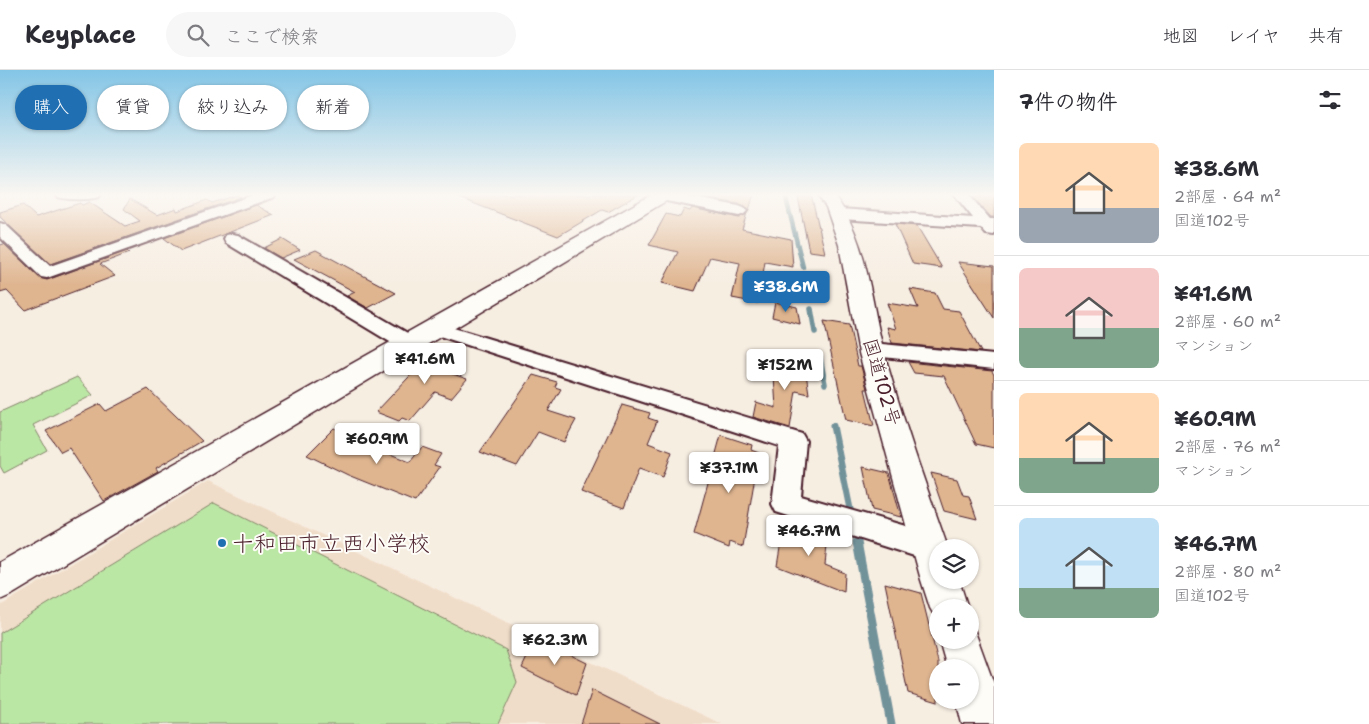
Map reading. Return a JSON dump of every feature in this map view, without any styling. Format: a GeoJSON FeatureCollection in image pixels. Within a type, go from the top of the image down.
{"type":"FeatureCollection","features":[{"type":"Feature","properties":{"kind":"main road"},"geometry":{"type":"LineString","coordinates":[[0,582],[612,225]]}},
{"type":"Feature","properties":{"kind":"main road","name":"国道102号"},"geometry":{"type":"LineString","coordinates":[[838,225],[929,544]]}},
{"type":"Feature","properties":{"kind":"main road"},"geometry":{"type":"LineString","coordinates":[[979,700],[984,724]]}},
{"type":"Feature","properties":{"kind":"street"},"geometry":{"type":"LineString","coordinates":[[0,228],[47,273],[183,225]]}},
{"type":"Feature","properties":{"kind":"street"},"geometry":{"type":"LineString","coordinates":[[974,225],[991,227]]}},
{"type":"Feature","properties":{"kind":"street"},"geometry":{"type":"LineString","coordinates":[[232,239],[408,343]]}},
{"type":"Feature","properties":{"kind":"street"},"geometry":{"type":"LineString","coordinates":[[434,328],[793,441],[786,504],[929,562]]}},
{"type":"Feature","properties":{"kind":"street"},"geometry":{"type":"LineString","coordinates":[[872,350],[994,362]]}},
{"type":"Feature","properties":{"kind":"shaded area","name":"十和田市立西小学校"},"geometry":{"type":"Polygon","coordinates":[[[208,481],[722,724],[0,724],[0,606],[208,481]]]}},
{"type":"Feature","properties":{"kind":"green space"},"geometry":{"type":"Polygon","coordinates":[[[77,377],[93,395],[33,425],[47,450],[4,473],[0,466],[0,412],[77,377]]]}},
{"type":"Feature","properties":{"kind":"green space","name":"十和田市立西小学校"},"geometry":{"type":"Polygon","coordinates":[[[214,503],[506,650],[517,682],[498,724],[0,724],[0,633],[214,503]]]}},
{"type":"Feature","properties":{"kind":"building"},"geometry":{"type":"Polygon","coordinates":[[[8,225],[123,225],[163,225],[50,264],[8,225]]]}},
{"type":"Feature","properties":{"kind":"building"},"geometry":{"type":"Polygon","coordinates":[[[202,225],[249,225],[181,251],[164,238],[202,225]]]}},
{"type":"Feature","properties":{"kind":"building"},"geometry":{"type":"Polygon","coordinates":[[[528,225],[577,225],[558,236],[528,225]]]}},
{"type":"Feature","properties":{"kind":"building"},"geometry":{"type":"Polygon","coordinates":[[[660,225],[743,225],[742,229],[791,239],[793,267],[765,262],[758,303],[732,298],[740,263],[710,257],[695,291],[662,283],[678,252],[649,245],[660,225]]]}},
{"type":"Feature","properties":{"kind":"building"},"geometry":{"type":"Polygon","coordinates":[[[804,225],[818,225],[825,253],[809,251],[804,225]]]}},
{"type":"Feature","properties":{"kind":"building"},"geometry":{"type":"Polygon","coordinates":[[[895,225],[917,226],[942,268],[913,264],[895,225]]]}},
{"type":"Feature","properties":{"kind":"building"},"geometry":{"type":"Polygon","coordinates":[[[282,239],[300,250],[281,258],[264,248],[282,239]]]}},
{"type":"Feature","properties":{"kind":"building"},"geometry":{"type":"Polygon","coordinates":[[[4,244],[40,278],[47,280],[127,251],[129,253],[100,264],[115,276],[25,310],[7,291],[0,293],[0,245],[4,244]]]}},
{"type":"Feature","properties":{"kind":"building"},"geometry":{"type":"Polygon","coordinates":[[[316,250],[396,293],[368,308],[347,296],[355,292],[294,259],[316,250]]]}},
{"type":"Feature","properties":{"kind":"building"},"geometry":{"type":"Polygon","coordinates":[[[958,262],[994,266],[994,318],[958,262]]]}},
{"type":"Feature","properties":{"kind":"building"},"geometry":{"type":"Polygon","coordinates":[[[910,289],[935,293],[943,309],[959,311],[981,352],[892,343],[887,327],[896,329],[887,303],[918,308],[910,289]]]}},
{"type":"Feature","properties":{"kind":"building"},"geometry":{"type":"Polygon","coordinates":[[[775,302],[797,307],[800,324],[772,317],[775,302]]]}},
{"type":"Feature","properties":{"kind":"building"},"geometry":{"type":"Polygon","coordinates":[[[824,321],[849,325],[858,366],[861,366],[867,389],[865,389],[874,426],[846,420],[824,321]]]}},
{"type":"Feature","properties":{"kind":"building"},"geometry":{"type":"Polygon","coordinates":[[[439,345],[460,352],[456,356],[462,357],[450,373],[467,379],[451,398],[435,392],[410,421],[402,418],[399,421],[376,412],[439,345]]]}},
{"type":"Feature","properties":{"kind":"building"},"geometry":{"type":"Polygon","coordinates":[[[777,354],[804,359],[809,394],[796,391],[790,428],[753,417],[756,402],[776,408],[774,376],[778,377],[777,354]]]}},
{"type":"Feature","properties":{"kind":"building"},"geometry":{"type":"Polygon","coordinates":[[[908,362],[992,371],[994,375],[994,448],[976,444],[944,376],[914,373],[908,362]]]}},
{"type":"Feature","properties":{"kind":"building"},"geometry":{"type":"Polygon","coordinates":[[[533,375],[557,382],[555,387],[561,389],[548,411],[576,420],[564,442],[538,432],[517,466],[480,452],[533,375]]]}},
{"type":"Feature","properties":{"kind":"building"},"geometry":{"type":"Polygon","coordinates":[[[148,389],[202,441],[156,468],[158,471],[104,501],[69,448],[61,452],[46,431],[100,404],[106,411],[148,389]]]}},
{"type":"Feature","properties":{"kind":"building"},"geometry":{"type":"Polygon","coordinates":[[[622,405],[650,413],[648,418],[657,421],[648,443],[672,452],[663,477],[639,468],[624,508],[581,492],[622,405]]]}},
{"type":"Feature","properties":{"kind":"building"},"geometry":{"type":"Polygon","coordinates":[[[334,428],[353,436],[351,438],[410,462],[422,447],[441,454],[434,465],[440,467],[415,502],[348,475],[307,455],[334,428]]]}},
{"type":"Feature","properties":{"kind":"building"},"geometry":{"type":"Polygon","coordinates":[[[721,435],[752,445],[751,450],[759,453],[743,547],[730,542],[729,548],[694,534],[721,435]]]}},
{"type":"Feature","properties":{"kind":"building"},"geometry":{"type":"Polygon","coordinates":[[[863,467],[889,473],[901,517],[872,510],[863,467]]]}},
{"type":"Feature","properties":{"kind":"building"},"geometry":{"type":"Polygon","coordinates":[[[931,473],[957,479],[963,495],[969,496],[977,519],[944,511],[931,473]]]}},
{"type":"Feature","properties":{"kind":"building"},"geometry":{"type":"Polygon","coordinates":[[[798,524],[828,535],[825,565],[845,573],[844,592],[777,566],[783,530],[796,535],[798,524]]]}},
{"type":"Feature","properties":{"kind":"building"},"geometry":{"type":"Polygon","coordinates":[[[885,583],[921,593],[929,625],[929,649],[935,649],[937,659],[929,659],[929,699],[908,693],[885,583]]]}},
{"type":"Feature","properties":{"kind":"building"},"geometry":{"type":"Polygon","coordinates":[[[536,638],[587,663],[576,695],[522,668],[536,638]]]}},
{"type":"Feature","properties":{"kind":"building"},"geometry":{"type":"Polygon","coordinates":[[[592,690],[660,724],[581,724],[592,690]]]}},
{"type":"Feature","properties":{"kind":"waterway"},"geometry":{"type":"LineString","coordinates":[[793,225],[803,267]]}},
{"type":"Feature","properties":{"kind":"waterway"},"geometry":{"type":"LineString","coordinates":[[805,279],[806,283]]}},
{"type":"Feature","properties":{"kind":"waterway"},"geometry":{"type":"LineString","coordinates":[[805,281],[809,299]]}},
{"type":"Feature","properties":{"kind":"waterway"},"geometry":{"type":"LineString","coordinates":[[811,309],[815,332]]}},
{"type":"Feature","properties":{"kind":"waterway"},"geometry":{"type":"LineString","coordinates":[[820,357],[825,384]]}},
{"type":"Feature","properties":{"kind":"waterway"},"geometry":{"type":"LineString","coordinates":[[833,426],[850,509]]}},
{"type":"Feature","properties":{"kind":"waterway"},"geometry":{"type":"LineString","coordinates":[[857,542],[891,724]]}},
{"type":"Feature","properties":{"kind":"place","name":"十和田市立西小学校"},"geometry":{"type":"Point","coordinates":[222,543]}}]}
